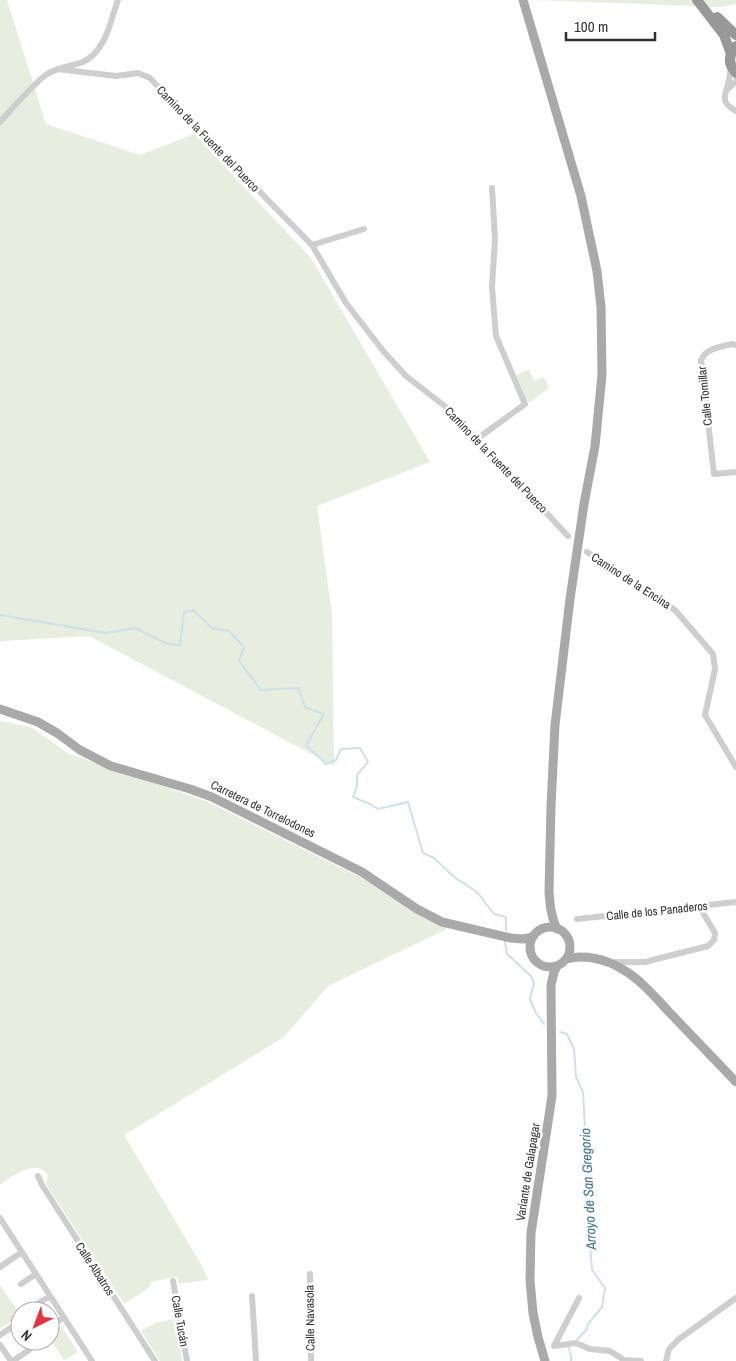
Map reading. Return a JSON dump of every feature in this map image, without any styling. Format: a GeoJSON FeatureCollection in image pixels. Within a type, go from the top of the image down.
{"type":"FeatureCollection","features":[{"type":"Feature","properties":{"kind":"highway"},"geometry":{"type":"LineString","coordinates":[[697,0],[733,50],[730,62],[733,69]]}},
{"type":"Feature","properties":{"kind":"highway"},"geometry":{"type":"LineString","coordinates":[[702,0],[722,23],[736,35]]}},
{"type":"Feature","properties":{"kind":"main road"},"geometry":{"type":"LineString","coordinates":[[523,0],[581,196],[597,271],[601,307],[602,375],[595,446],[584,504],[570,599],[555,726],[550,806],[550,904],[553,921],[557,929]]}},
{"type":"Feature","properties":{"kind":"main road","name":"Carretera de Torrelodones"},"geometry":{"type":"LineString","coordinates":[[0,709],[38,722],[80,750],[111,766],[212,797],[362,872],[416,909],[442,922],[511,938],[523,939],[532,937]]}},
{"type":"Feature","properties":{"kind":"main road"},"geometry":{"type":"LineString","coordinates":[[543,928],[550,904]]}},
{"type":"Feature","properties":{"kind":"main road"},"geometry":{"type":"LineString","coordinates":[[566,959],[569,952],[569,944],[563,932],[550,927],[543,928],[532,937],[530,950],[532,957],[544,967],[557,966],[566,959],[574,957],[588,957]]}},
{"type":"Feature","properties":{"kind":"main road","name":"Carretera de Torrelodones"},"geometry":{"type":"LineString","coordinates":[[511,938],[530,950]]}},
{"type":"Feature","properties":{"kind":"main road"},"geometry":{"type":"LineString","coordinates":[[569,944],[575,950],[588,957],[621,968],[638,981],[736,1082]]}},
{"type":"Feature","properties":{"kind":"main road"},"geometry":{"type":"LineString","coordinates":[[551,985],[557,966]]}},
{"type":"Feature","properties":{"kind":"main road"},"geometry":{"type":"LineString","coordinates":[[544,967],[551,985]]}},
{"type":"Feature","properties":{"kind":"main road","name":"Variante de Galapagar"},"geometry":{"type":"LineString","coordinates":[[545,1361],[533,1313],[530,1271],[531,1233],[552,1096],[551,985]]}},
{"type":"Feature","properties":{"kind":"street"},"geometry":{"type":"LineString","coordinates":[[0,122],[49,73],[82,62],[95,53],[104,40],[118,0]]}},
{"type":"Feature","properties":{"kind":"street","name":"Camino de la Fuente del Puerco"},"geometry":{"type":"LineString","coordinates":[[58,69],[116,76],[138,73],[150,78],[312,245],[346,303],[384,352],[406,376],[451,411],[568,536]]}},
{"type":"Feature","properties":{"kind":"street"},"geometry":{"type":"LineString","coordinates":[[733,69],[724,93],[726,104],[736,111]]}},
{"type":"Feature","properties":{"kind":"street"},"geometry":{"type":"LineString","coordinates":[[724,93],[736,80]]}},
{"type":"Feature","properties":{"kind":"street"},"geometry":{"type":"LineString","coordinates":[[478,439],[525,404],[496,336],[492,287],[495,239],[492,188]]}},
{"type":"Feature","properties":{"kind":"street"},"geometry":{"type":"LineString","coordinates":[[312,245],[364,228]]}},
{"type":"Feature","properties":{"kind":"street","name":"Calle Tomillar"},"geometry":{"type":"LineString","coordinates":[[736,345],[732,344],[710,350],[703,354],[701,360],[714,474],[736,472]]}},
{"type":"Feature","properties":{"kind":"street","name":"Camino de la Encina"},"geometry":{"type":"LineString","coordinates":[[587,552],[675,610],[713,654],[715,669],[705,715],[736,767]]}},
{"type":"Feature","properties":{"kind":"street","name":"Calle de los Panaderos"},"geometry":{"type":"LineString","coordinates":[[577,919],[736,902]]}},
{"type":"Feature","properties":{"kind":"street"},"geometry":{"type":"LineString","coordinates":[[606,962],[645,962],[708,946],[714,940],[716,933],[699,906]]}},
{"type":"Feature","properties":{"kind":"street","name":"Calle Albatros"},"geometry":{"type":"LineString","coordinates":[[38,1176],[78,1243],[155,1361]]}},
{"type":"Feature","properties":{"kind":"street"},"geometry":{"type":"LineString","coordinates":[[1,1222],[92,1361]]}},
{"type":"Feature","properties":{"kind":"street"},"geometry":{"type":"LineString","coordinates":[[0,1267],[22,1252]]}},
{"type":"Feature","properties":{"kind":"street"},"geometry":{"type":"LineString","coordinates":[[21,1284],[36,1274]]}},
{"type":"Feature","properties":{"kind":"street","name":"Calle Navasola"},"geometry":{"type":"LineString","coordinates":[[310,1274],[311,1361]]}},
{"type":"Feature","properties":{"kind":"street","name":"Calle Tucán"},"geometry":{"type":"LineString","coordinates":[[173,1281],[187,1361]]}},
{"type":"Feature","properties":{"kind":"street"},"geometry":{"type":"LineString","coordinates":[[42,1301],[50,1296]]}},
{"type":"Feature","properties":{"kind":"street"},"geometry":{"type":"LineString","coordinates":[[252,1296],[256,1361]]}},
{"type":"Feature","properties":{"kind":"street"},"geometry":{"type":"LineString","coordinates":[[580,1298],[554,1346],[576,1343],[590,1348],[610,1351],[624,1360],[641,1361]]}},
{"type":"Feature","properties":{"kind":"street"},"geometry":{"type":"LineString","coordinates":[[666,1361],[669,1349],[678,1339],[736,1298]]}},
{"type":"Feature","properties":{"kind":"street"},"geometry":{"type":"LineString","coordinates":[[60,1320],[64,1317]]}},
{"type":"Feature","properties":{"kind":"street"},"geometry":{"type":"LineString","coordinates":[[0,1346],[12,1361],[27,1351]]}},
{"type":"Feature","properties":{"kind":"green space"},"geometry":{"type":"Polygon","coordinates":[[[0,0],[7,0],[46,124],[140,155],[194,134],[311,258],[430,462],[317,506],[332,614],[334,766],[89,636],[0,642],[0,0]]]}},
{"type":"Feature","properties":{"kind":"green space"},"geometry":{"type":"Polygon","coordinates":[[[531,0],[736,0],[736,4],[722,7],[531,0]]]}},
{"type":"Feature","properties":{"kind":"green space"},"geometry":{"type":"Polygon","coordinates":[[[529,369],[534,381],[544,377],[549,388],[529,403],[516,375],[529,369]]]}},
{"type":"Feature","properties":{"kind":"green space"},"geometry":{"type":"Polygon","coordinates":[[[0,721],[31,727],[69,754],[206,801],[364,879],[447,929],[328,986],[284,1037],[124,1135],[202,1266],[208,1280],[179,1284],[177,1277],[150,1282],[150,1287],[124,1304],[46,1184],[48,1175],[43,1170],[31,1168],[24,1170],[0,1184],[0,721]]]}},
{"type":"Feature","properties":{"kind":"green space"},"geometry":{"type":"Polygon","coordinates":[[[0,1285],[11,1301],[10,1322],[1,1328],[0,1285]]]}},
{"type":"Feature","properties":{"kind":"green space"},"geometry":{"type":"Polygon","coordinates":[[[176,1319],[182,1361],[160,1361],[141,1331],[157,1322],[176,1319]]]}},
{"type":"Feature","properties":{"kind":"green space"},"geometry":{"type":"Polygon","coordinates":[[[60,1327],[78,1352],[64,1360],[58,1351],[60,1351],[60,1327]]]}},
{"type":"Feature","properties":{"kind":"waterway","name":"Arroyo de San Gregorio"},"geometry":{"type":"LineString","coordinates":[[0,615],[106,633],[135,628],[167,644],[180,645],[184,612],[193,610],[212,628],[229,631],[244,647],[239,661],[261,690],[298,688],[305,707],[324,714],[306,745],[326,764],[336,760],[341,749],[360,748],[368,762],[357,775],[357,786],[353,797],[378,809],[408,802],[423,853],[434,858],[454,877],[477,892],[494,914],[506,917],[506,930]]}},
{"type":"Feature","properties":{"kind":"waterway","name":"Arroyo de San Gregorio"},"geometry":{"type":"LineString","coordinates":[[505,942],[507,954],[531,976],[534,983],[530,999],[536,1013],[544,1024]]}},
{"type":"Feature","properties":{"kind":"waterway","name":"Arroyo de San Gregorio"},"geometry":{"type":"LineString","coordinates":[[560,1032],[567,1034],[574,1049],[576,1077],[583,1092],[587,1163],[586,1188],[592,1270],[605,1288],[602,1307],[576,1341]]}},
{"type":"Feature","properties":{"kind":"waterway","name":"Arroyo de San Gregorio"},"geometry":{"type":"LineString","coordinates":[[569,1348],[571,1361]]}}]}
